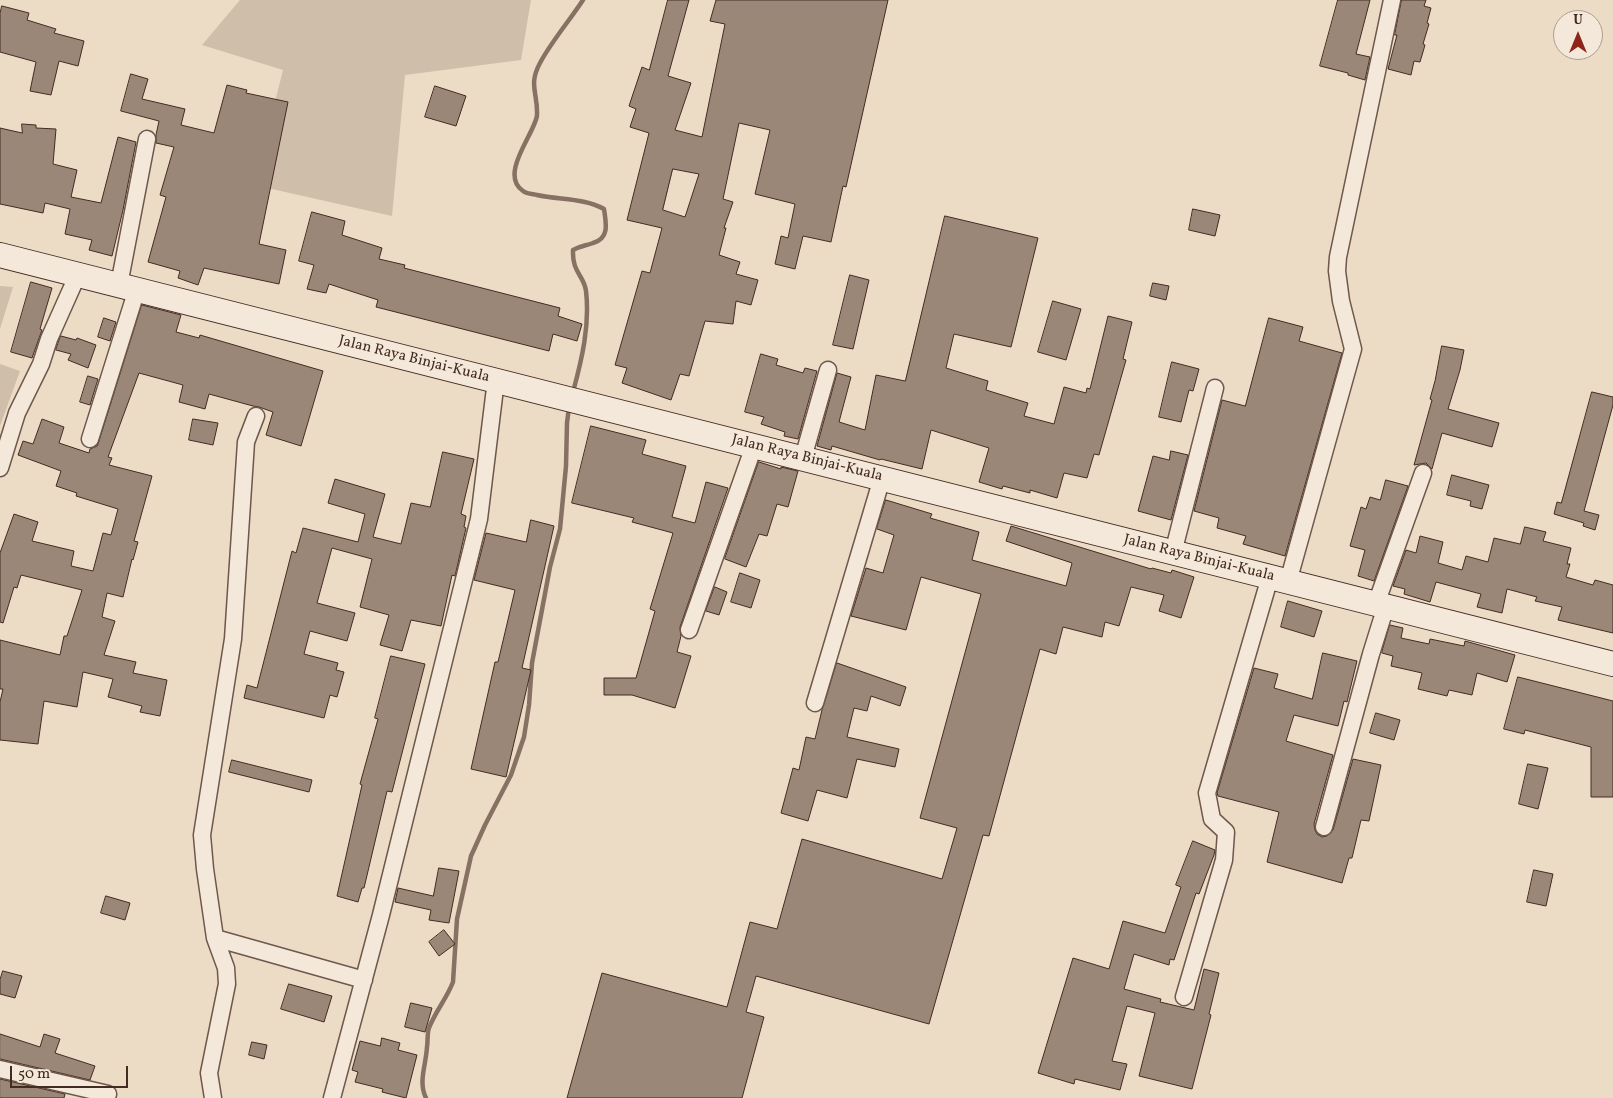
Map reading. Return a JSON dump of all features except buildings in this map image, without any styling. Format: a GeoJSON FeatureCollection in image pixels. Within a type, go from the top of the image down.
{"type":"FeatureCollection","features":[{"type":"Feature","properties":{"kind":"main road","name":"Jalan Raya Binjai-Kuala"},"geometry":{"type":"LineString","coordinates":[[0,255],[1613,664]]}},
{"type":"Feature","properties":{"kind":"street"},"geometry":{"type":"LineString","coordinates":[[1184,997],[1224,860],[1226,832],[1212,819],[1207,793],[1279,580],[1353,349],[1341,301],[1338,257],[1392,0]]}},
{"type":"Feature","properties":{"kind":"street"},"geometry":{"type":"LineString","coordinates":[[90,439],[128,287],[148,139]]}},
{"type":"Feature","properties":{"kind":"street"},"geometry":{"type":"LineString","coordinates":[[0,468],[17,413],[41,364],[49,339],[78,274]]}},
{"type":"Feature","properties":{"kind":"street"},"geometry":{"type":"LineString","coordinates":[[803,458],[828,370]]}},
{"type":"Feature","properties":{"kind":"street"},"geometry":{"type":"LineString","coordinates":[[332,1098],[364,980],[478,519],[496,380]]}},
{"type":"Feature","properties":{"kind":"street"},"geometry":{"type":"LineString","coordinates":[[1173,553],[1215,388]]}},
{"type":"Feature","properties":{"kind":"street"},"geometry":{"type":"LineString","coordinates":[[213,1098],[209,1073],[227,984],[226,968],[215,938],[202,835],[233,640],[246,442],[256,416]]}},
{"type":"Feature","properties":{"kind":"street"},"geometry":{"type":"LineString","coordinates":[[689,630],[754,446]]}},
{"type":"Feature","properties":{"kind":"street"},"geometry":{"type":"LineString","coordinates":[[1324,827],[1370,654],[1381,605],[1423,472]]}},
{"type":"Feature","properties":{"kind":"street"},"geometry":{"type":"LineString","coordinates":[[815,703],[882,478]]}},
{"type":"Feature","properties":{"kind":"street"},"geometry":{"type":"LineString","coordinates":[[215,938],[364,980]]}},
{"type":"Feature","properties":{"kind":"street"},"geometry":{"type":"LineString","coordinates":[[0,1069],[108,1094]]}},
{"type":"Feature","properties":{"kind":"shaded area"},"geometry":{"type":"Polygon","coordinates":[[[240,0],[531,0],[521,60],[405,75],[392,216],[254,185],[283,70],[202,45],[240,0]]]}},
{"type":"Feature","properties":{"kind":"shaded area"},"geometry":{"type":"Polygon","coordinates":[[[0,286],[13,287],[0,329],[0,286]]]}},
{"type":"Feature","properties":{"kind":"shaded area"},"geometry":{"type":"Polygon","coordinates":[[[0,364],[20,371],[0,426],[0,364]]]}},
{"type":"Feature","properties":{"kind":"waterway"},"geometry":{"type":"LineString","coordinates":[[573,392],[584,342],[587,316],[585,286],[574,264],[573,250],[602,238],[606,229],[604,209],[597,205],[580,201],[526,193],[516,184],[514,174],[520,153],[537,115],[534,83],[536,71],[550,47],[583,0]]}},
{"type":"Feature","properties":{"kind":"waterway"},"geometry":{"type":"LineString","coordinates":[[426,1098],[423,1080],[428,1030],[453,982],[457,919],[471,856],[511,775],[524,737],[529,705],[532,663],[550,567],[560,529],[569,407]]}}]}
